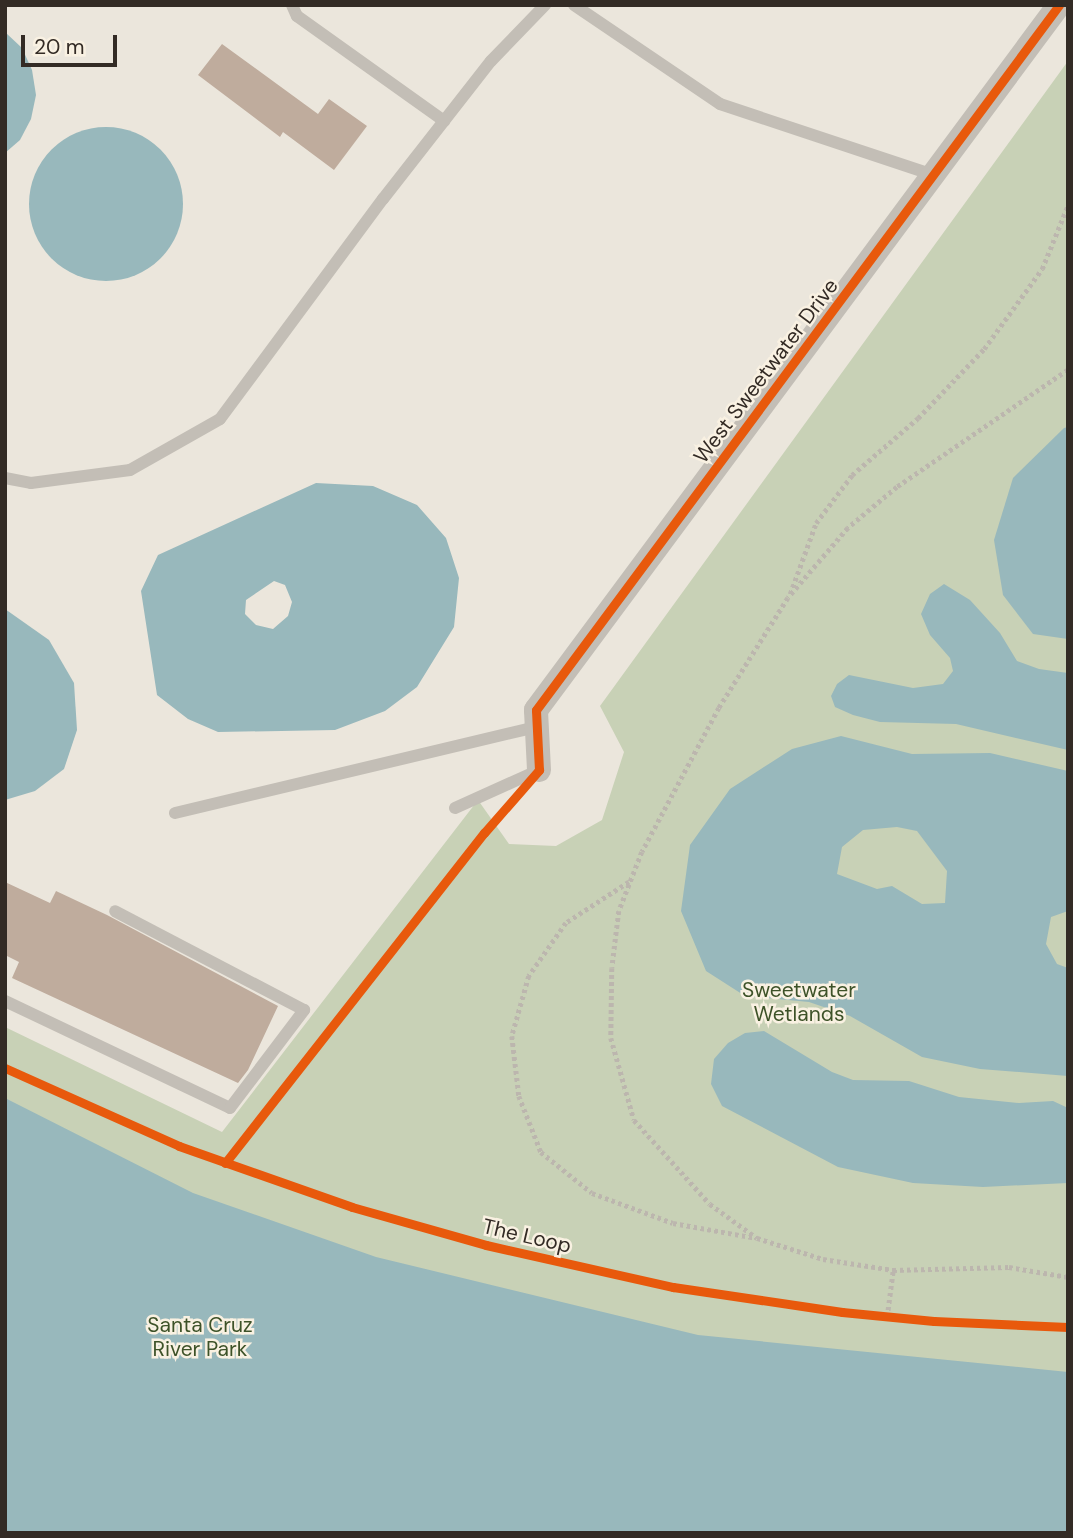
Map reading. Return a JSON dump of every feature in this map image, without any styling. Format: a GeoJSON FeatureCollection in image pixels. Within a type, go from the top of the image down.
{"type":"FeatureCollection","features":[{"type":"Feature","properties":{"kind":"street","name":"West Sweetwater Drive"},"geometry":{"type":"LineString","coordinates":[[539,770],[536,710],[1059,5]]}},
{"type":"Feature","properties":{"kind":"lane"},"geometry":{"type":"LineString","coordinates":[[292,5],[297,16],[444,121]]}},
{"type":"Feature","properties":{"kind":"lane"},"geometry":{"type":"LineString","coordinates":[[5,478],[31,483],[130,470],[220,419],[491,61],[545,5]]}},
{"type":"Feature","properties":{"kind":"lane"},"geometry":{"type":"LineString","coordinates":[[574,5],[720,104],[933,176]]}},
{"type":"Feature","properties":{"kind":"lane"},"geometry":{"type":"LineString","coordinates":[[175,813],[537,727]]}},
{"type":"Feature","properties":{"kind":"lane"},"geometry":{"type":"LineString","coordinates":[[455,808],[539,770]]}},
{"type":"Feature","properties":{"kind":"lane"},"geometry":{"type":"LineString","coordinates":[[5,1001],[230,1108],[304,1010],[115,911]]}},
{"type":"Feature","properties":{"kind":"path"},"geometry":{"type":"LineString","coordinates":[[788,598],[816,523],[852,475],[918,418],[984,349],[1042,269],[1068,205]]}},
{"type":"Feature","properties":{"kind":"path"},"geometry":{"type":"LineString","coordinates":[[757,1238],[710,1204],[634,1120],[611,1038],[612,968],[619,911],[677,781],[788,598],[848,528],[897,486],[1068,370]]}},
{"type":"Feature","properties":{"kind":"path"},"geometry":{"type":"LineString","coordinates":[[631,881],[566,923],[529,976],[512,1036],[519,1096],[541,1152],[592,1193],[673,1223],[757,1238],[823,1259],[893,1270],[1009,1267],[1068,1277]]}},
{"type":"Feature","properties":{"kind":"path"},"geometry":{"type":"LineString","coordinates":[[887,1317],[893,1270]]}},
{"type":"Feature","properties":{"kind":"path"},"geometry":{"type":"LineString","coordinates":[[876,1315],[899,1318]]}},
{"type":"Feature","properties":{"kind":"green space","name":"Sweetwater Wetlands"},"geometry":{"type":"Polygon","coordinates":[[[1068,61],[1068,1533],[5,1533],[5,1027],[222,1132],[478,800],[509,844],[556,846],[602,820],[624,752],[600,706],[1068,61]]]}},
{"type":"Feature","properties":{"kind":"water"},"geometry":{"type":"Polygon","coordinates":[[[5,32],[22,48],[32,70],[36,95],[31,119],[20,140],[5,153],[5,32]]]}},
{"type":"Feature","properties":{"kind":"water"},"geometry":{"type":"Polygon","coordinates":[[[106,127],[135,133],[160,150],[177,175],[183,204],[177,233],[160,258],[135,275],[106,281],[77,275],[52,258],[35,233],[29,204],[35,175],[52,150],[77,133],[106,127]]]}},
{"type":"Feature","properties":{"kind":"water"},"geometry":{"type":"Polygon","coordinates":[[[1068,427],[1068,639],[1033,634],[1003,595],[994,540],[1013,478],[1068,427]]]}},
{"type":"Feature","properties":{"kind":"water"},"geometry":{"type":"Polygon","coordinates":[[[316,483],[373,486],[417,505],[446,538],[459,578],[454,627],[417,687],[385,711],[335,730],[218,732],[188,719],[157,695],[141,591],[158,555],[316,483]],[[274,581],[246,600],[245,614],[256,625],[273,629],[288,616],[292,602],[285,585],[274,581]]]}},
{"type":"Feature","properties":{"kind":"water"},"geometry":{"type":"Polygon","coordinates":[[[944,584],[970,600],[1000,633],[1017,661],[1039,669],[1068,673],[1068,750],[956,724],[880,722],[835,707],[831,696],[837,684],[849,675],[913,688],[943,684],[953,671],[950,658],[930,635],[921,614],[930,594],[944,584]]]}},
{"type":"Feature","properties":{"kind":"water"},"geometry":{"type":"Polygon","coordinates":[[[5,609],[49,640],[74,683],[77,730],[64,769],[35,791],[5,800],[5,609]]]}},
{"type":"Feature","properties":{"kind":"water"},"geometry":{"type":"Polygon","coordinates":[[[841,736],[912,754],[990,753],[1068,771],[1068,911],[1051,917],[1046,944],[1057,964],[1068,968],[1068,1076],[980,1069],[922,1057],[850,1016],[809,1002],[745,996],[706,971],[681,911],[690,845],[730,789],[792,749],[841,736]],[[897,827],[863,830],[842,847],[837,874],[877,889],[892,886],[922,904],[945,903],[947,871],[917,831],[897,827]]]}},
{"type":"Feature","properties":{"kind":"water"},"geometry":{"type":"Polygon","coordinates":[[[764,1031],[832,1072],[853,1080],[909,1081],[959,1097],[1019,1103],[1053,1101],[1068,1108],[1068,1183],[983,1187],[913,1183],[838,1167],[722,1106],[711,1084],[714,1059],[728,1043],[745,1033],[764,1031]]]}},
{"type":"Feature","properties":{"kind":"water","name":"Santa Cruz River Park"},"geometry":{"type":"Polygon","coordinates":[[[5,1098],[193,1193],[376,1257],[698,1335],[1068,1372],[1068,1533],[5,1533],[5,1098]]]}},
{"type":"Feature","properties":{"kind":"building"},"geometry":{"type":"Polygon","coordinates":[[[222,44],[318,114],[329,99],[367,126],[334,170],[283,132],[280,137],[198,75],[222,44]]]}},
{"type":"Feature","properties":{"kind":"building"},"geometry":{"type":"Polygon","coordinates":[[[5,882],[50,903],[56,891],[107,915],[278,1006],[248,1070],[238,1083],[12,978],[19,962],[5,955],[5,882]]]}},
{"type":"Feature","properties":{"kind":"cycle path"},"geometry":{"type":"LineString","coordinates":[[225,1163],[484,833],[539,770],[536,710],[1059,5]]}},
{"type":"Feature","properties":{"kind":"cycle path","name":"The Loop"},"geometry":{"type":"LineString","coordinates":[[5,1068],[179,1146],[352,1207],[486,1245],[673,1287],[842,1312],[934,1321],[1068,1327]]}}]}
